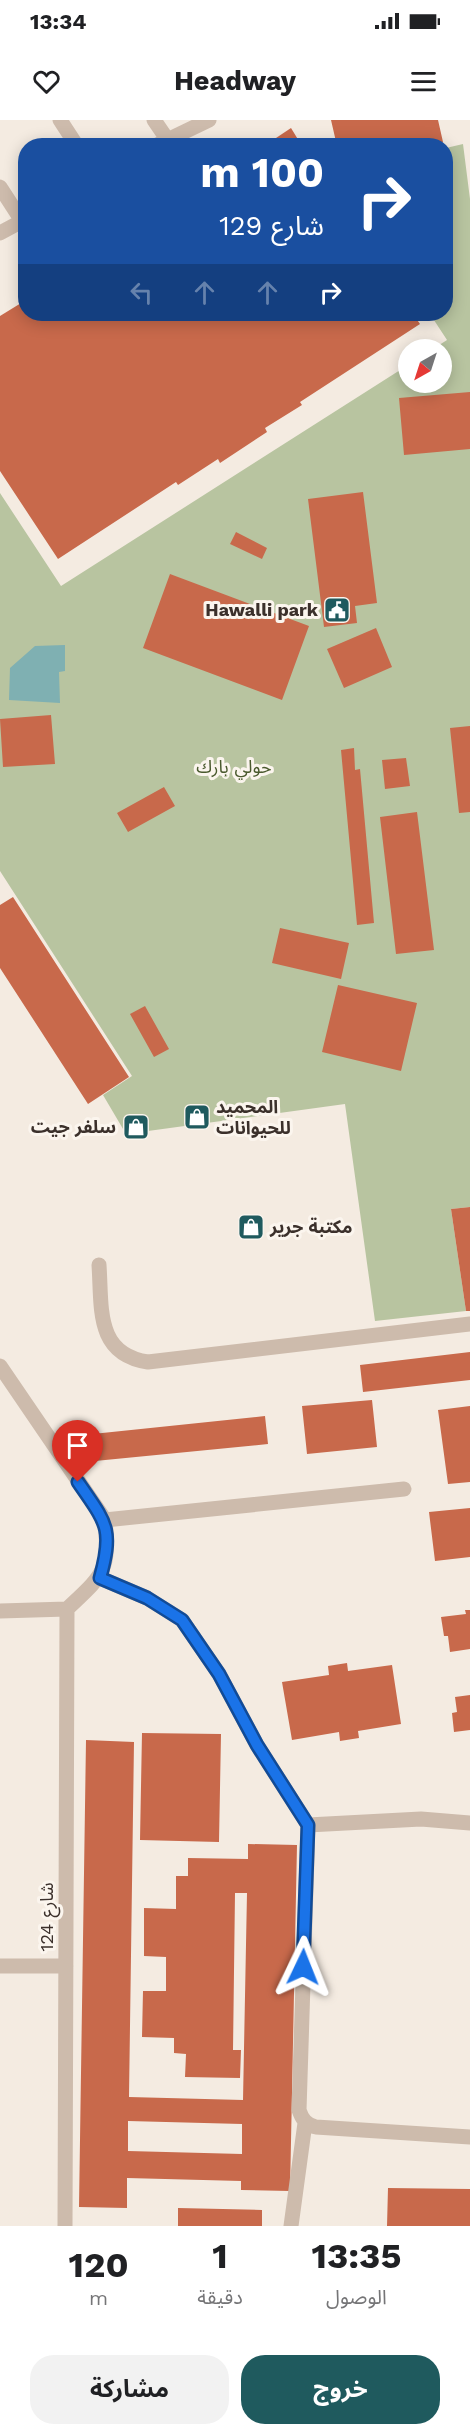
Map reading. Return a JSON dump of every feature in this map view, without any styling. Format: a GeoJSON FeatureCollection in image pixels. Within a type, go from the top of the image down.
{"type":"FeatureCollection","features":[{"type":"Feature","properties":{"kind":"street"},"geometry":{"type":"LineString","coordinates":[[60,120],[72,138]]}},
{"type":"Feature","properties":{"kind":"street"},"geometry":{"type":"LineString","coordinates":[[154,120],[160,138]]}},
{"type":"Feature","properties":{"kind":"street"},"geometry":{"type":"LineString","coordinates":[[170,138],[209,120]]}},
{"type":"Feature","properties":{"kind":"street"},"geometry":{"type":"LineString","coordinates":[[0,187],[18,212]]}},
{"type":"Feature","properties":{"kind":"street"},"geometry":{"type":"LineString","coordinates":[[0,233],[18,223]]}},
{"type":"Feature","properties":{"kind":"street"},"geometry":{"type":"LineString","coordinates":[[99,1265],[103,1325],[110,1342],[134,1359],[148,1362],[470,1324]]}},
{"type":"Feature","properties":{"kind":"street"},"geometry":{"type":"LineString","coordinates":[[0,1366],[105,1520],[108,1550],[100,1578],[67,1609],[0,1611]]}},
{"type":"Feature","properties":{"kind":"street"},"geometry":{"type":"LineString","coordinates":[[105,1520],[404,1489]]}},
{"type":"Feature","properties":{"kind":"street"},"geometry":{"type":"LineString","coordinates":[[100,1578],[147,1598],[182,1620],[219,1674],[257,1745],[308,1825],[299,2110],[305,2122],[291,2226]]}},
{"type":"Feature","properties":{"kind":"street","name":"شارع 124"},"geometry":{"type":"LineString","coordinates":[[65,2226],[67,1609]]}},
{"type":"Feature","properties":{"kind":"street"},"geometry":{"type":"LineString","coordinates":[[308,1825],[421,1819],[470,1823]]}},
{"type":"Feature","properties":{"kind":"street"},"geometry":{"type":"LineString","coordinates":[[0,1966],[66,1966]]}},
{"type":"Feature","properties":{"kind":"street"},"geometry":{"type":"LineString","coordinates":[[305,2122],[316,2127],[470,2137]]}},
{"type":"Feature","properties":{"kind":"green space","name":"حولي بارك"},"geometry":{"type":"Polygon","coordinates":[[[463,144],[470,199],[470,1207],[451,1209],[466,1311],[375,1321],[345,1104],[126,1134],[103,1095],[132,1076],[0,871],[0,493],[61,586],[398,371],[398,393],[452,393],[452,339],[446,339],[435,321],[453,321],[453,146],[463,144]]]}},
{"type":"Feature","properties":{"kind":"water"},"geometry":{"type":"Polygon","coordinates":[[[65,645],[65,671],[59,672],[60,703],[9,700],[10,668],[35,646],[65,645]]]}},
{"type":"Feature","properties":{"kind":"building"},"geometry":{"type":"Polygon","coordinates":[[[331,120],[438,120],[442,138],[335,138],[331,120]]]}},
{"type":"Feature","properties":{"kind":"building"},"geometry":{"type":"Polygon","coordinates":[[[291,128],[297,138],[276,138],[291,128]]]}},
{"type":"Feature","properties":{"kind":"building"},"geometry":{"type":"Polygon","coordinates":[[[18,305],[18,321],[418,321],[420,324],[300,402],[302,405],[265,428],[267,432],[220,463],[218,459],[178,485],[176,482],[58,559],[0,471],[0,316],[18,305]]]}},
{"type":"Feature","properties":{"kind":"building"},"geometry":{"type":"Polygon","coordinates":[[[470,392],[470,449],[404,455],[399,398],[470,392]]]}},
{"type":"Feature","properties":{"kind":"building"},"geometry":{"type":"Polygon","coordinates":[[[363,492],[377,603],[355,606],[357,623],[324,627],[308,499],[363,492]]]}},
{"type":"Feature","properties":{"kind":"building"},"geometry":{"type":"Polygon","coordinates":[[[236,532],[267,548],[262,559],[230,544],[236,532]]]}},
{"type":"Feature","properties":{"kind":"building"},"geometry":{"type":"Polygon","coordinates":[[[170,574],[309,626],[282,700],[143,648],[170,574]]]}},
{"type":"Feature","properties":{"kind":"building"},"geometry":{"type":"Polygon","coordinates":[[[376,628],[392,667],[344,688],[327,649],[376,628]]]}},
{"type":"Feature","properties":{"kind":"building"},"geometry":{"type":"Polygon","coordinates":[[[51,715],[55,764],[3,767],[0,719],[51,715]]]}},
{"type":"Feature","properties":{"kind":"building"},"geometry":{"type":"Polygon","coordinates":[[[470,726],[470,812],[459,813],[450,728],[470,726]]]}},
{"type":"Feature","properties":{"kind":"building"},"geometry":{"type":"Polygon","coordinates":[[[354,748],[355,770],[360,769],[374,923],[357,925],[341,750],[354,748]]]}},
{"type":"Feature","properties":{"kind":"building"},"geometry":{"type":"Polygon","coordinates":[[[406,758],[410,786],[385,789],[382,760],[406,758]]]}},
{"type":"Feature","properties":{"kind":"building"},"geometry":{"type":"Polygon","coordinates":[[[164,787],[175,806],[128,832],[117,813],[164,787]]]}},
{"type":"Feature","properties":{"kind":"building"},"geometry":{"type":"Polygon","coordinates":[[[417,812],[434,950],[396,954],[380,817],[417,812]]]}},
{"type":"Feature","properties":{"kind":"building"},"geometry":{"type":"Polygon","coordinates":[[[13,897],[129,1077],[88,1104],[0,968],[0,905],[13,897]]]}},
{"type":"Feature","properties":{"kind":"building"},"geometry":{"type":"Polygon","coordinates":[[[280,928],[349,943],[341,979],[272,963],[280,928]]]}},
{"type":"Feature","properties":{"kind":"building"},"geometry":{"type":"Polygon","coordinates":[[[338,985],[417,1003],[401,1071],[322,1052],[338,985]]]}},
{"type":"Feature","properties":{"kind":"building"},"geometry":{"type":"Polygon","coordinates":[[[145,1006],[169,1049],[154,1057],[130,1014],[145,1006]]]}},
{"type":"Feature","properties":{"kind":"building"},"geometry":{"type":"Polygon","coordinates":[[[470,1207],[470,1311],[466,1311],[451,1209],[470,1207]]]}},
{"type":"Feature","properties":{"kind":"building"},"geometry":{"type":"Polygon","coordinates":[[[470,1352],[470,1380],[363,1392],[360,1365],[470,1352]]]}},
{"type":"Feature","properties":{"kind":"building"},"geometry":{"type":"Polygon","coordinates":[[[372,1400],[377,1447],[307,1454],[302,1406],[372,1400]]]}},
{"type":"Feature","properties":{"kind":"building"},"geometry":{"type":"Polygon","coordinates":[[[470,1406],[470,1482],[448,1484],[438,1410],[470,1406]]]}},
{"type":"Feature","properties":{"kind":"building"},"geometry":{"type":"Polygon","coordinates":[[[265,1416],[268,1444],[95,1461],[83,1435],[265,1416]]]}},
{"type":"Feature","properties":{"kind":"building"},"geometry":{"type":"Polygon","coordinates":[[[470,1508],[470,1557],[435,1561],[429,1512],[470,1508]]]}},
{"type":"Feature","properties":{"kind":"building"},"geometry":{"type":"Polygon","coordinates":[[[465,1610],[470,1610],[470,1649],[450,1652],[448,1636],[444,1636],[441,1617],[466,1614],[465,1610]]]}},
{"type":"Feature","properties":{"kind":"building"},"geometry":{"type":"Polygon","coordinates":[[[347,1663],[348,1671],[392,1665],[401,1724],[358,1731],[359,1738],[340,1741],[339,1732],[292,1740],[282,1682],[329,1675],[328,1666],[347,1663]]]}},
{"type":"Feature","properties":{"kind":"building"},"geometry":{"type":"Polygon","coordinates":[[[470,1695],[470,1730],[454,1732],[452,1713],[457,1712],[455,1697],[470,1695]]]}},
{"type":"Feature","properties":{"kind":"building"},"geometry":{"type":"Polygon","coordinates":[[[142,1733],[221,1734],[219,1842],[140,1840],[142,1733]]]}},
{"type":"Feature","properties":{"kind":"building"},"geometry":{"type":"Polygon","coordinates":[[[86,1740],[134,1742],[129,2097],[243,2100],[247,1893],[235,1893],[233,2050],[241,2050],[240,2078],[185,2077],[186,2054],[174,2053],[174,2038],[142,2037],[143,1991],[166,1991],[166,1957],[144,1956],[144,1908],[176,1909],[176,1876],[188,1876],[188,1858],[248,1859],[248,1844],[297,1845],[290,2191],[241,2190],[241,2181],[127,2178],[127,2208],[79,2207],[86,1740]],[[128,2121],[128,2151],[242,2154],[242,2124],[128,2121]]]}},
{"type":"Feature","properties":{"kind":"building"},"geometry":{"type":"Polygon","coordinates":[[[388,2188],[470,2189],[470,2226],[387,2226],[388,2188]]]}},
{"type":"Feature","properties":{"kind":"building"},"geometry":{"type":"Polygon","coordinates":[[[178,2208],[262,2210],[262,2226],[178,2226],[178,2208]]]}},
{"type":"Feature","properties":{"kind":"place","name":"Hawalli park"},"geometry":{"type":"Point","coordinates":[337,610]}},
{"type":"Feature","properties":{"kind":"place","name":"المحميد للحيوانات"},"geometry":{"type":"Point","coordinates":[197,1117]}},
{"type":"Feature","properties":{"kind":"place","name":"سلفر جيت"},"geometry":{"type":"Point","coordinates":[136,1127]}},
{"type":"Feature","properties":{"kind":"place","name":"مكتبة جرير"},"geometry":{"type":"Point","coordinates":[251,1227]}},
{"type":"Feature","properties":{"kind":"route"},"geometry":{"type":"LineString","coordinates":[[78,1482],[105,1520],[108,1550],[100,1578],[147,1598],[182,1620],[219,1674],[257,1745],[308,1825],[303,1967]]}}]}
